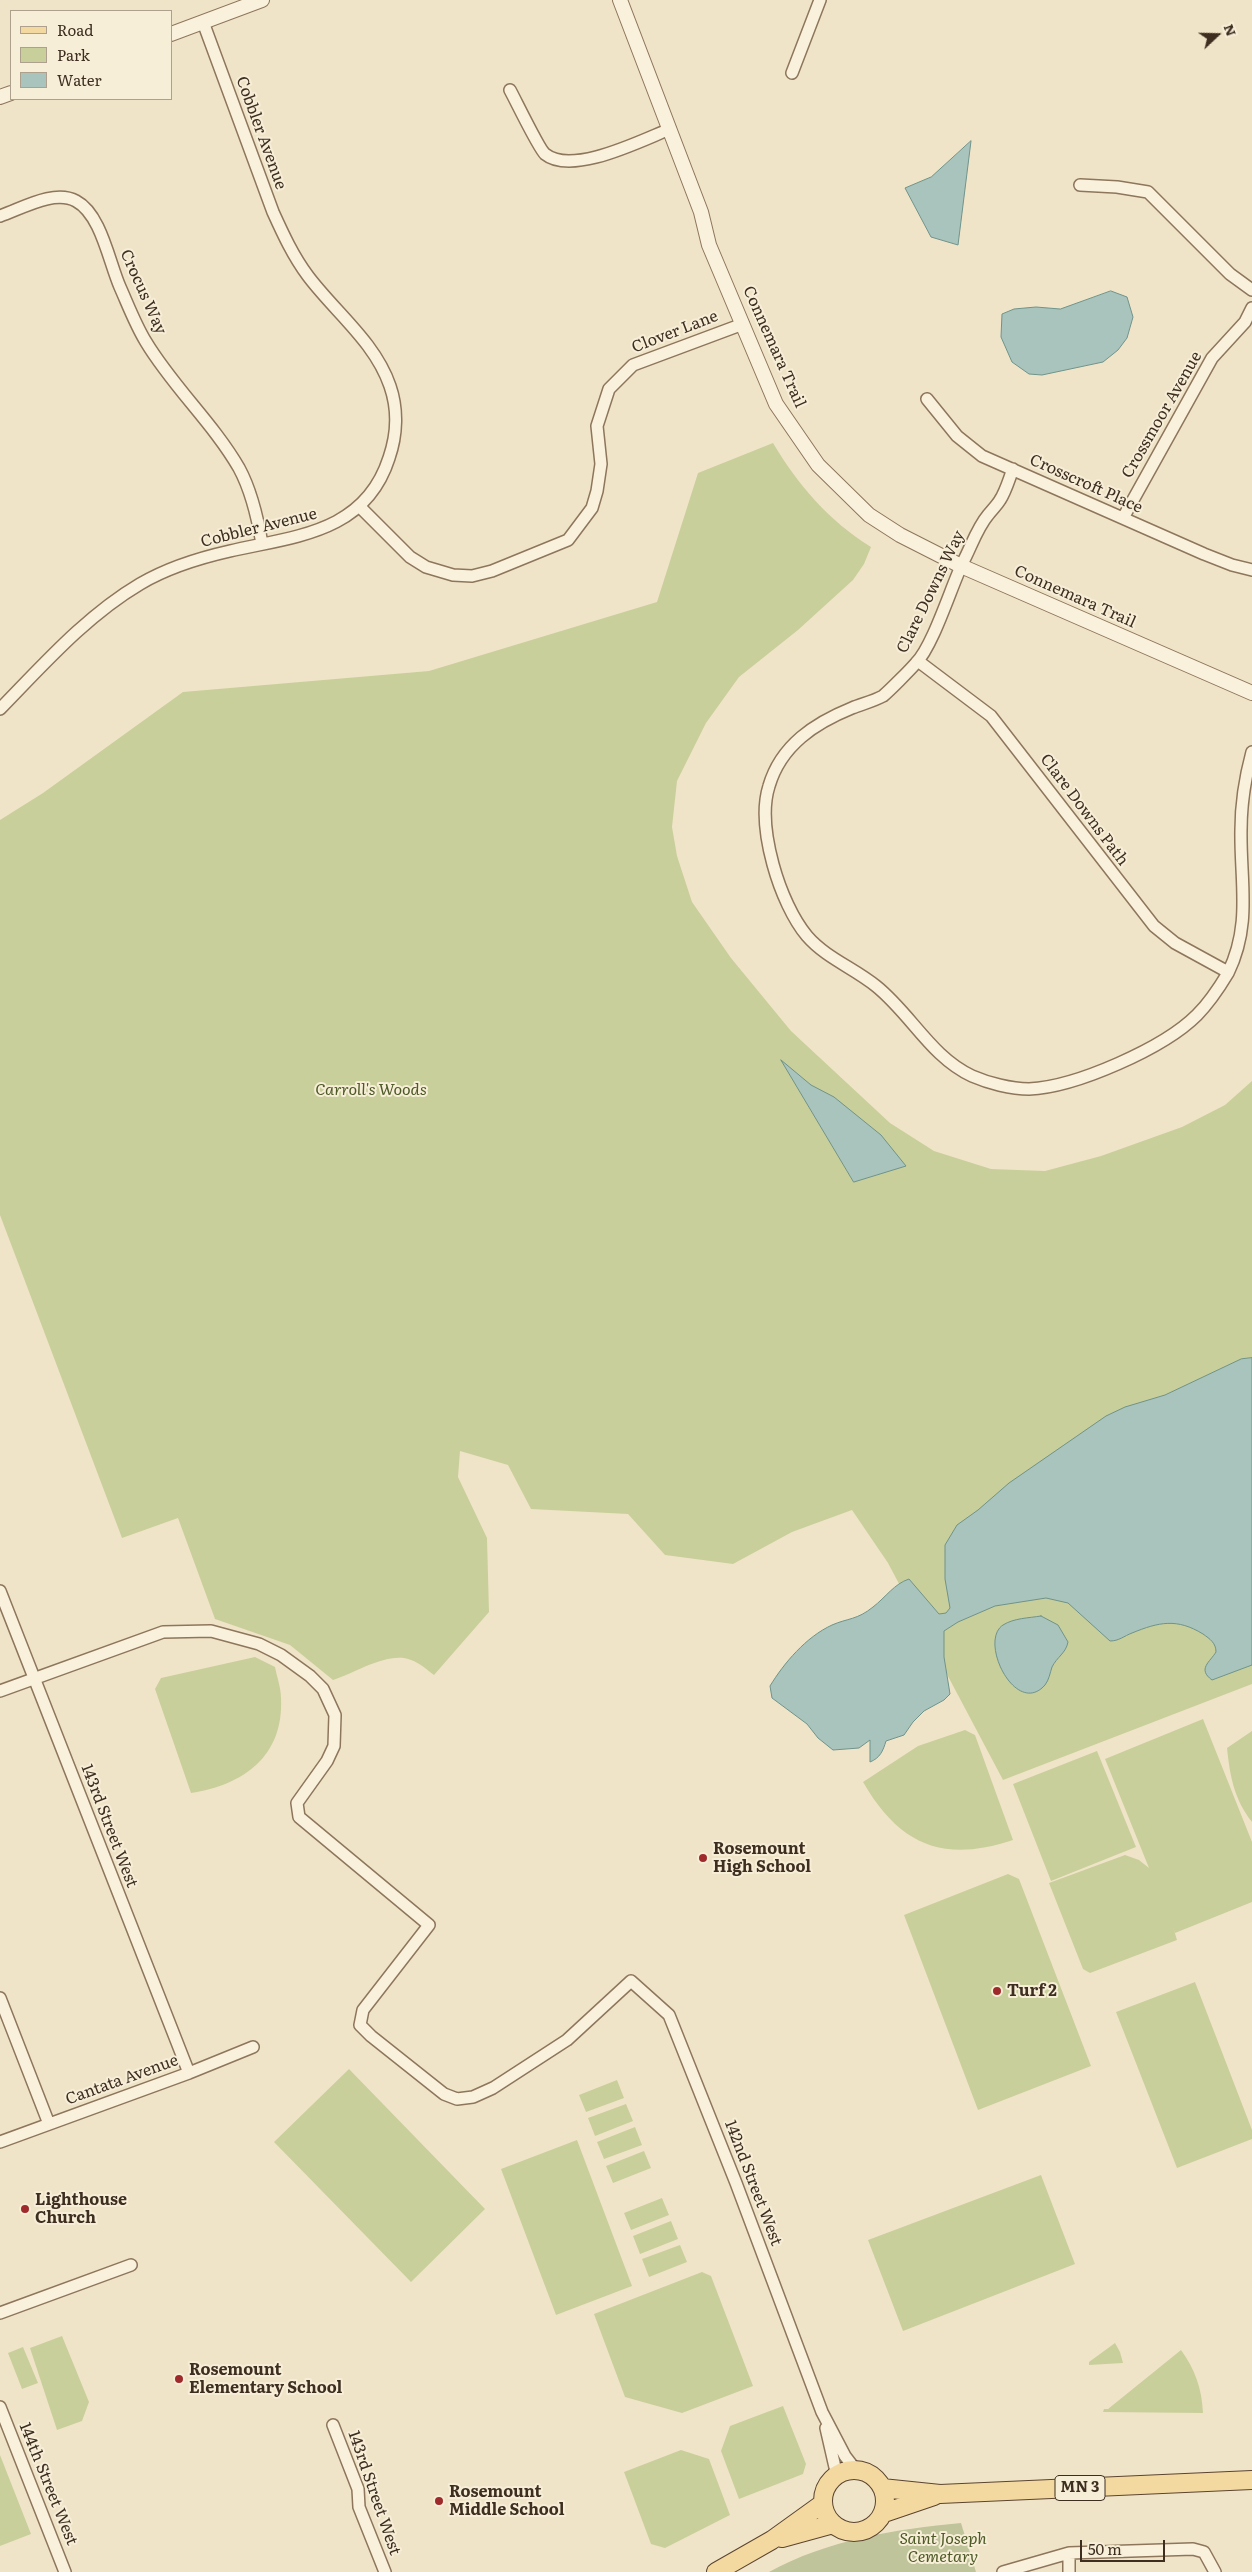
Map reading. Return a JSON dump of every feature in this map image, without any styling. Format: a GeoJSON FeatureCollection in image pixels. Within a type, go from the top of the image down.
{"type":"FeatureCollection","features":[{"type":"Feature","properties":{"kind":"main road"},"geometry":{"type":"LineString","coordinates":[[855,2469],[872,2474],[886,2496],[884,2513],[872,2528],[848,2532],[833,2524],[827,2518],[822,2504],[825,2489],[831,2479],[855,2469]]}},
{"type":"Feature","properties":{"kind":"main road","name":"MN 3"},"geometry":{"type":"LineString","coordinates":[[940,2494],[1252,2480]]}},
{"type":"Feature","properties":{"kind":"main road"},"geometry":{"type":"LineString","coordinates":[[882,2488],[940,2494]]}},
{"type":"Feature","properties":{"kind":"main road"},"geometry":{"type":"LineString","coordinates":[[884,2513],[940,2494]]}},
{"type":"Feature","properties":{"kind":"main road"},"geometry":{"type":"LineString","coordinates":[[716,2572],[772,2540],[822,2504]]}},
{"type":"Feature","properties":{"kind":"main road"},"geometry":{"type":"LineString","coordinates":[[772,2540],[833,2524]]}},
{"type":"Feature","properties":{"kind":"street"},"geometry":{"type":"LineString","coordinates":[[172,34],[262,0]]}},
{"type":"Feature","properties":{"kind":"street","name":"Connemara Trail"},"geometry":{"type":"LineString","coordinates":[[620,0],[701,212],[709,245],[744,324],[776,404],[800,440],[838,486],[876,520],[961,566],[1252,693]]}},
{"type":"Feature","properties":{"kind":"street"},"geometry":{"type":"LineString","coordinates":[[792,73],[820,0]]}},
{"type":"Feature","properties":{"kind":"street","name":"Cobbler Avenue"},"geometry":{"type":"LineString","coordinates":[[0,709],[68,639],[105,607],[142,583],[181,565],[262,544],[303,536],[328,527],[359,506],[380,480],[392,450],[396,418],[390,386],[374,353],[309,276],[284,238],[203,22]]}},
{"type":"Feature","properties":{"kind":"street"},"geometry":{"type":"LineString","coordinates":[[510,90],[545,154],[561,161],[588,160],[670,129]]}},
{"type":"Feature","properties":{"kind":"street"},"geometry":{"type":"LineString","coordinates":[[1080,185],[1118,186],[1148,192],[1230,274],[1252,290]]}},
{"type":"Feature","properties":{"kind":"street","name":"Crocus Way"},"geometry":{"type":"LineString","coordinates":[[0,216],[46,199],[60,197],[75,200],[87,209],[96,222],[120,286],[146,342],[240,469],[258,521],[262,544]]}},
{"type":"Feature","properties":{"kind":"street","name":"Crossmoor Avenue"},"geometry":{"type":"LineString","coordinates":[[1123,518],[1212,358],[1245,322],[1252,308]]}},
{"type":"Feature","properties":{"kind":"street","name":"Clover Lane"},"geometry":{"type":"LineString","coordinates":[[359,506],[410,557],[426,567],[453,575],[472,576],[492,571],[568,540],[592,508],[598,491],[601,464],[598,426],[609,389],[633,365],[744,324]]}},
{"type":"Feature","properties":{"kind":"street","name":"Crosscroft Place"},"geometry":{"type":"LineString","coordinates":[[927,399],[967,446],[982,456],[1213,558],[1252,570]]}},
{"type":"Feature","properties":{"kind":"street","name":"Clare Downs Way"},"geometry":{"type":"LineString","coordinates":[[1013,469],[1002,497],[986,516],[961,566],[918,662],[883,696],[824,719],[804,734],[783,756],[769,785],[764,810],[769,844],[779,879],[792,911],[806,935],[826,954],[873,984],[906,1013],[941,1058],[970,1075],[991,1083],[1029,1089],[1099,1072],[1168,1038],[1196,1017],[1212,998],[1228,972],[1240,946],[1246,906],[1241,830],[1244,784],[1252,752]]}},
{"type":"Feature","properties":{"kind":"street","name":"Clare Downs Path"},"geometry":{"type":"LineString","coordinates":[[918,662],[991,716],[1154,926],[1175,943],[1228,972]]}},
{"type":"Feature","properties":{"kind":"street","name":"143rd Street West"},"geometry":{"type":"LineString","coordinates":[[0,1590],[189,2073]]}},
{"type":"Feature","properties":{"kind":"street","name":"142nd Street West"},"geometry":{"type":"LineString","coordinates":[[34,1679],[162,1632],[211,1630],[259,1644],[274,1651],[310,1676],[323,1689],[335,1715],[334,1746],[328,1761],[297,1803],[299,1817],[428,1925],[363,2010],[360,2025],[371,2036],[444,2094],[458,2099],[473,2097],[492,2088],[567,2040],[631,1981],[668,2015],[738,2188],[822,2412]]}},
{"type":"Feature","properties":{"kind":"street"},"geometry":{"type":"LineString","coordinates":[[0,1691],[34,1679]]}},
{"type":"Feature","properties":{"kind":"street"},"geometry":{"type":"LineString","coordinates":[[0,1998],[49,2124]]}},
{"type":"Feature","properties":{"kind":"street","name":"Cantata Avenue"},"geometry":{"type":"LineString","coordinates":[[0,2142],[253,2048]]}},
{"type":"Feature","properties":{"kind":"street"},"geometry":{"type":"LineString","coordinates":[[0,2314],[131,2265]]}},
{"type":"Feature","properties":{"kind":"street","name":"144th Street West"},"geometry":{"type":"LineString","coordinates":[[0,2407],[65,2572]]}},
{"type":"Feature","properties":{"kind":"street"},"geometry":{"type":"LineString","coordinates":[[822,2412],[845,2456],[855,2469]]}},
{"type":"Feature","properties":{"kind":"street"},"geometry":{"type":"LineString","coordinates":[[822,2412],[837,2476]]}},
{"type":"Feature","properties":{"kind":"street","name":"143rd Street West"},"geometry":{"type":"LineString","coordinates":[[333,2425],[358,2489],[359,2506],[385,2572]]}},
{"type":"Feature","properties":{"kind":"street"},"geometry":{"type":"LineString","coordinates":[[1003,2572],[1045,2558],[1069,2554],[1193,2549],[1204,2552],[1215,2572]]}},
{"type":"Feature","properties":{"kind":"street"},"geometry":{"type":"LineString","coordinates":[[1069,2554],[1069,2572]]}},
{"type":"Feature","properties":{"kind":"green space","name":"Carroll's Woods"},"geometry":{"type":"Polygon","coordinates":[[[773,443],[804,488],[828,514],[841,526],[871,547],[864,564],[853,580],[798,630],[739,677],[706,723],[677,781],[672,827],[677,856],[692,902],[731,958],[791,1031],[890,1123],[934,1151],[991,1169],[1045,1171],[1101,1156],[1182,1127],[1225,1105],[1252,1081],[1252,1684],[1003,1780],[888,1563],[852,1510],[792,1532],[733,1564],[665,1555],[628,1514],[531,1509],[508,1465],[460,1451],[458,1477],[487,1538],[489,1612],[434,1675],[414,1661],[392,1658],[333,1680],[290,1645],[215,1619],[178,1518],[122,1538],[0,1215],[0,820],[43,793],[183,692],[429,671],[657,602],[698,473],[773,443]]]}},
{"type":"Feature","properties":{"kind":"green space"},"geometry":{"type":"Polygon","coordinates":[[[255,1657],[275,1667],[281,1698],[280,1718],[276,1736],[268,1751],[244,1775],[228,1783],[191,1793],[155,1689],[161,1678],[255,1657]]]}},
{"type":"Feature","properties":{"kind":"green space"},"geometry":{"type":"Polygon","coordinates":[[[1203,1719],[1252,1842],[1252,1902],[1175,1933],[1173,1927],[1177,1940],[1090,1973],[1083,1969],[1049,1883],[1125,1855],[1139,1860],[1149,1868],[1105,1759],[1203,1719]]]}},
{"type":"Feature","properties":{"kind":"green space"},"geometry":{"type":"Polygon","coordinates":[[[965,1730],[975,1735],[1013,1840],[988,1847],[966,1850],[945,1849],[926,1844],[909,1835],[892,1821],[877,1804],[863,1782],[918,1746],[965,1730]]]}},
{"type":"Feature","properties":{"kind":"green space"},"geometry":{"type":"Polygon","coordinates":[[[1252,1731],[1252,1822],[1237,1796],[1227,1748],[1252,1731]]]}},
{"type":"Feature","properties":{"kind":"green space"},"geometry":{"type":"Polygon","coordinates":[[[1097,1751],[1136,1847],[1051,1881],[1013,1784],[1097,1751]]]}},
{"type":"Feature","properties":{"kind":"green space","name":"Turf 2"},"geometry":{"type":"Polygon","coordinates":[[[1008,1874],[1019,1879],[1091,2066],[978,2110],[904,1915],[1008,1874]]]}},
{"type":"Feature","properties":{"kind":"green space"},"geometry":{"type":"Polygon","coordinates":[[[1195,1982],[1252,2130],[1252,2139],[1177,2168],[1116,2012],[1195,1982]]]}},
{"type":"Feature","properties":{"kind":"green space"},"geometry":{"type":"Polygon","coordinates":[[[349,2069],[485,2209],[411,2282],[274,2142],[349,2069]]]}},
{"type":"Feature","properties":{"kind":"green space"},"geometry":{"type":"Polygon","coordinates":[[[617,2080],[624,2098],[586,2112],[579,2095],[617,2080]]]}},
{"type":"Feature","properties":{"kind":"green space"},"geometry":{"type":"Polygon","coordinates":[[[626,2104],[633,2121],[595,2136],[588,2118],[626,2104]]]}},
{"type":"Feature","properties":{"kind":"green space"},"geometry":{"type":"Polygon","coordinates":[[[635,2127],[642,2145],[604,2159],[597,2142],[635,2127]]]}},
{"type":"Feature","properties":{"kind":"green space"},"geometry":{"type":"Polygon","coordinates":[[[577,2140],[632,2286],[556,2315],[501,2169],[577,2140]]]}},
{"type":"Feature","properties":{"kind":"green space"},"geometry":{"type":"Polygon","coordinates":[[[644,2151],[651,2168],[613,2183],[606,2166],[644,2151]]]}},
{"type":"Feature","properties":{"kind":"green space"},"geometry":{"type":"Polygon","coordinates":[[[1041,2175],[1075,2264],[903,2331],[868,2240],[1041,2175]]]}},
{"type":"Feature","properties":{"kind":"green space"},"geometry":{"type":"Polygon","coordinates":[[[662,2198],[669,2215],[631,2230],[624,2213],[662,2198]]]}},
{"type":"Feature","properties":{"kind":"green space"},"geometry":{"type":"Polygon","coordinates":[[[671,2221],[678,2239],[640,2254],[633,2236],[671,2221]]]}},
{"type":"Feature","properties":{"kind":"green space"},"geometry":{"type":"Polygon","coordinates":[[[680,2245],[687,2262],[649,2277],[642,2259],[680,2245]]]}},
{"type":"Feature","properties":{"kind":"green space"},"geometry":{"type":"Polygon","coordinates":[[[702,2272],[711,2276],[753,2386],[682,2413],[625,2397],[594,2314],[702,2272]]]}},
{"type":"Feature","properties":{"kind":"green space"},"geometry":{"type":"Polygon","coordinates":[[[62,2336],[89,2402],[82,2421],[57,2430],[30,2348],[62,2336]]]}},
{"type":"Feature","properties":{"kind":"green space"},"geometry":{"type":"Polygon","coordinates":[[[1115,2343],[1123,2363],[1089,2365],[1089,2362],[1115,2343]]]}},
{"type":"Feature","properties":{"kind":"green space"},"geometry":{"type":"Polygon","coordinates":[[[23,2347],[38,2383],[22,2389],[8,2353],[23,2347]]]}},
{"type":"Feature","properties":{"kind":"green space"},"geometry":{"type":"Polygon","coordinates":[[[1181,2350],[1197,2380],[1203,2413],[1103,2412],[1104,2409],[1108,2409],[1181,2350]]]}},
{"type":"Feature","properties":{"kind":"green space"},"geometry":{"type":"Polygon","coordinates":[[[783,2406],[806,2464],[803,2474],[739,2499],[721,2451],[730,2426],[783,2406]]]}},
{"type":"Feature","properties":{"kind":"green space"},"geometry":{"type":"Polygon","coordinates":[[[681,2450],[709,2459],[730,2515],[665,2548],[651,2544],[624,2472],[681,2450]]]}},
{"type":"Feature","properties":{"kind":"green space"},"geometry":{"type":"Polygon","coordinates":[[[0,2455],[31,2534],[0,2546],[0,2455]]]}},
{"type":"Feature","properties":{"kind":"green space","name":"Saint Joseph Cemetary"},"geometry":{"type":"Polygon","coordinates":[[[961,2523],[976,2572],[769,2572],[791,2561],[838,2544],[887,2533],[961,2523]]]}},
{"type":"Feature","properties":{"kind":"water"},"geometry":{"type":"Polygon","coordinates":[[[971,141],[958,245],[931,237],[905,188],[931,177],[971,141]]]}},
{"type":"Feature","properties":{"kind":"water"},"geometry":{"type":"Polygon","coordinates":[[[1111,291],[1127,297],[1133,317],[1127,338],[1118,350],[1103,362],[1042,375],[1029,374],[1012,362],[1001,337],[1002,314],[1014,309],[1036,307],[1060,309],[1111,291]]]}},
{"type":"Feature","properties":{"kind":"water"},"geometry":{"type":"Polygon","coordinates":[[[781,1060],[811,1085],[834,1097],[881,1135],[906,1166],[854,1182],[781,1060]]]}},
{"type":"Feature","properties":{"kind":"water"},"geometry":{"type":"Polygon","coordinates":[[[1252,1358],[1252,1665],[1212,1680],[1205,1672],[1205,1669],[1216,1652],[1215,1646],[1208,1638],[1194,1629],[1176,1624],[1159,1624],[1110,1641],[1068,1603],[1046,1598],[995,1606],[958,1622],[944,1631],[944,1657],[950,1694],[944,1700],[924,1711],[904,1735],[886,1741],[881,1754],[870,1762],[870,1740],[859,1748],[833,1750],[818,1738],[807,1724],[772,1698],[770,1686],[796,1651],[822,1630],[857,1617],[867,1611],[894,1587],[904,1581],[909,1579],[939,1614],[946,1613],[950,1608],[945,1579],[945,1545],[957,1525],[978,1510],[1009,1483],[1106,1416],[1125,1407],[1165,1395],[1241,1359],[1252,1358]]]}},
{"type":"Feature","properties":{"kind":"water"},"geometry":{"type":"Polygon","coordinates":[[[1041,1616],[1058,1625],[1068,1642],[1052,1667],[1045,1685],[1034,1693],[1023,1692],[1012,1685],[1004,1673],[998,1660],[995,1646],[996,1634],[1003,1625],[1012,1621],[1041,1616]]]}},
{"type":"Feature","properties":{"kind":"place","name":"Rosemount High School"},"geometry":{"type":"Point","coordinates":[703,1858]}},
{"type":"Feature","properties":{"kind":"place","name":"Turf 2"},"geometry":{"type":"Point","coordinates":[997,1991]}},
{"type":"Feature","properties":{"kind":"place","name":"Lighthouse Church"},"geometry":{"type":"Point","coordinates":[25,2209]}},
{"type":"Feature","properties":{"kind":"place","name":"Rosemount Elementary School"},"geometry":{"type":"Point","coordinates":[179,2379]}},
{"type":"Feature","properties":{"kind":"place","name":"Rosemount Middle School"},"geometry":{"type":"Point","coordinates":[439,2501]}}]}
